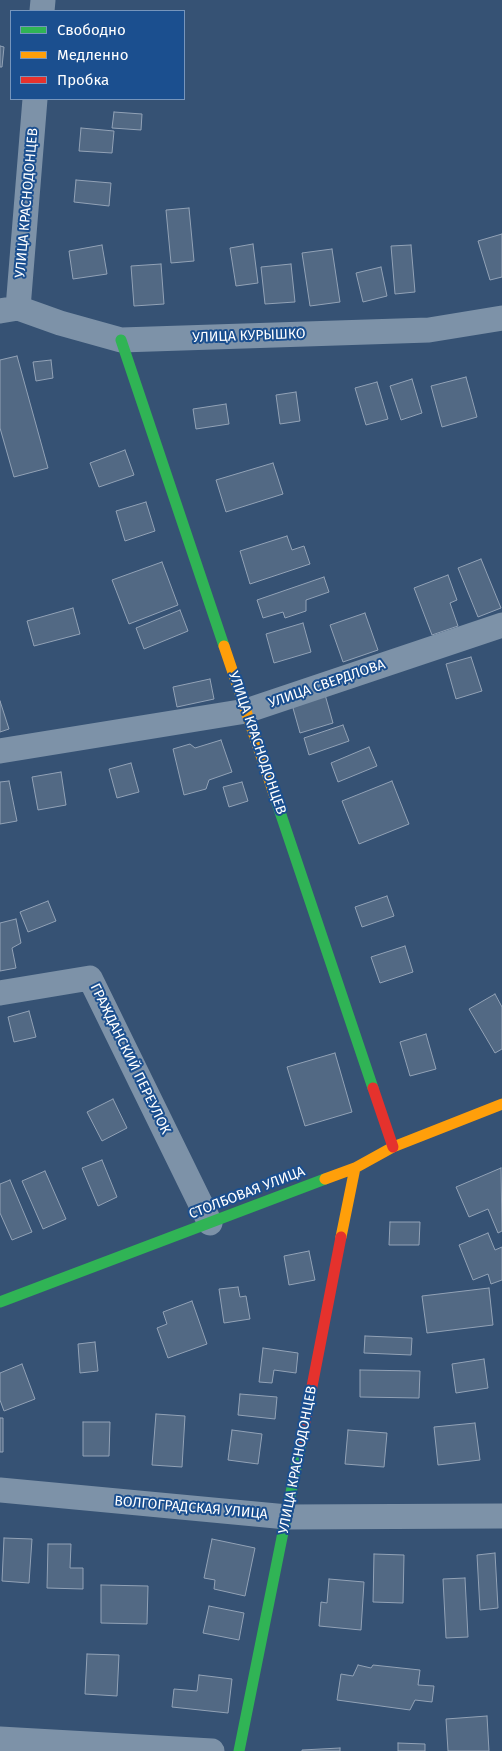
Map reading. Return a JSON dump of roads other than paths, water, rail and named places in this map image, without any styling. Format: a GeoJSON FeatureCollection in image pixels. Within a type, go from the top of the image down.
{"type":"FeatureCollection","features":[{"type":"Feature","properties":{"kind":"street","name":"УЛИЦА КРАСНОДОНЦЕВ"},"geometry":{"type":"LineString","coordinates":[[9,309],[35,100]]}},
{"type":"Feature","properties":{"kind":"street","name":"УЛИЦА КУРЫШКО"},"geometry":{"type":"LineString","coordinates":[[9,309],[121,340],[429,330],[502,318]]}},
{"type":"Feature","properties":{"kind":"street","name":"УЛИЦА КРАСНОДОНЦЕВ"},"geometry":{"type":"LineString","coordinates":[[121,340],[393,1146]]}},
{"type":"Feature","properties":{"kind":"street","name":"УЛИЦА СВЕРДЛОВА"},"geometry":{"type":"LineString","coordinates":[[0,751],[246,711],[502,625]]}},
{"type":"Feature","properties":{"kind":"street","name":"ГРАЖДАНСКИЙ ПЕРЕУЛОК"},"geometry":{"type":"LineString","coordinates":[[0,993],[90,978],[210,1223]]}},
{"type":"Feature","properties":{"kind":"street","name":"СТОЛБОВАЯ УЛИЦА"},"geometry":{"type":"LineString","coordinates":[[0,1302],[355,1168],[393,1146],[502,1104]]}},
{"type":"Feature","properties":{"kind":"street","name":"УЛИЦА КРАСНОДОНЦЕВ"},"geometry":{"type":"LineString","coordinates":[[239,1751],[355,1168]]}},
{"type":"Feature","properties":{"kind":"street","name":"ВОЛГОГРАДСКАЯ УЛИЦА"},"geometry":{"type":"LineString","coordinates":[[0,1490],[287,1517],[502,1516]]}},
{"type":"Feature","properties":{"kind":"street"},"geometry":{"type":"LineString","coordinates":[[0,1739],[212,1751]]}}]}
